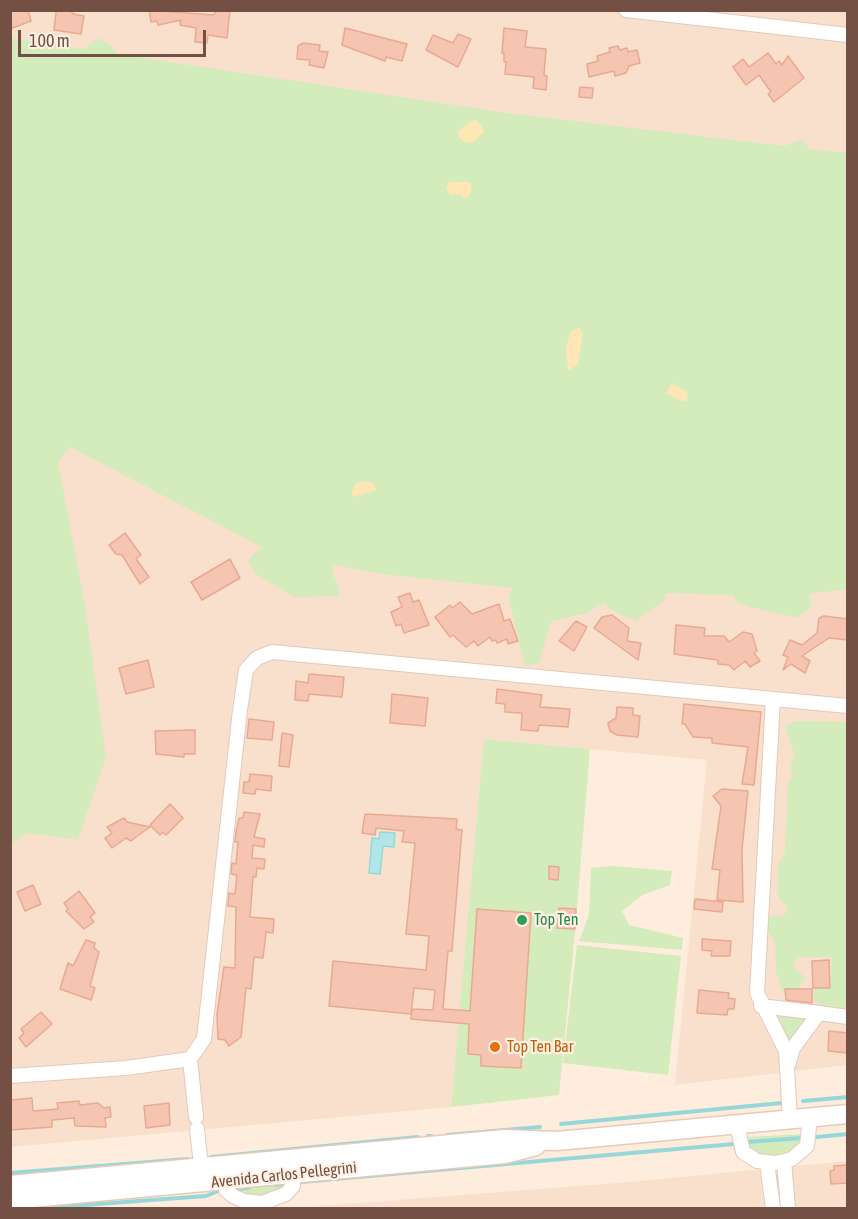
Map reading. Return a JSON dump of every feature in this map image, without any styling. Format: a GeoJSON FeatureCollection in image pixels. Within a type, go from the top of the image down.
{"type":"FeatureCollection","features":[{"type":"Feature","properties":{"kind":"main road","name":"Avenida Carlos Pellegrini"},"geometry":{"type":"LineString","coordinates":[[10,1200],[202,1175],[293,1166],[505,1154],[557,1141],[848,1114]]}},
{"type":"Feature","properties":{"kind":"main road","name":"Avenida Carlos Pellegrini"},"geometry":{"type":"LineString","coordinates":[[10,1185],[202,1175],[223,1181],[293,1166]]}},
{"type":"Feature","properties":{"kind":"street"},"geometry":{"type":"LineString","coordinates":[[626,10],[848,35]]}},
{"type":"Feature","properties":{"kind":"street"},"geometry":{"type":"LineString","coordinates":[[202,1175],[190,1059],[204,1039],[240,710],[246,670],[257,658],[272,652],[848,706]]}},
{"type":"Feature","properties":{"kind":"street"},"geometry":{"type":"LineString","coordinates":[[773,699],[757,993],[761,1006],[786,1051],[790,1119]]}},
{"type":"Feature","properties":{"kind":"street"},"geometry":{"type":"LineString","coordinates":[[761,1006],[848,1017]]}},
{"type":"Feature","properties":{"kind":"street"},"geometry":{"type":"LineString","coordinates":[[788,1069],[793,1048],[819,1013]]}},
{"type":"Feature","properties":{"kind":"street"},"geometry":{"type":"LineString","coordinates":[[10,1076],[126,1068],[190,1059]]}},
{"type":"Feature","properties":{"kind":"street"},"geometry":{"type":"LineString","coordinates":[[737,1125],[743,1152],[757,1161],[767,1163],[784,1161],[803,1152],[807,1146],[810,1118]]}},
{"type":"Feature","properties":{"kind":"street"},"geometry":{"type":"LineString","coordinates":[[784,1161],[788,1209]]}},
{"type":"Feature","properties":{"kind":"street"},"geometry":{"type":"LineString","coordinates":[[767,1163],[773,1209]]}},
{"type":"Feature","properties":{"kind":"street"},"geometry":{"type":"LineString","coordinates":[[223,1181],[226,1190],[233,1196],[263,1206],[286,1194],[293,1186],[293,1166]]}},
{"type":"Feature","properties":{"kind":"shaded area"},"geometry":{"type":"Polygon","coordinates":[[[11,11],[847,11],[847,1065],[675,1085],[707,760],[485,739],[451,1107],[11,1147],[11,11]]]}},
{"type":"Feature","properties":{"kind":"shaded area"},"geometry":{"type":"Polygon","coordinates":[[[847,1161],[847,1208],[294,1208],[630,1182],[847,1161]]]}},
{"type":"Feature","properties":{"kind":"green space"},"geometry":{"type":"Polygon","coordinates":[[[10,38],[84,49],[98,38],[111,45],[117,54],[507,113],[784,146],[801,140],[810,149],[847,153],[847,589],[809,594],[812,606],[797,618],[750,607],[735,601],[734,595],[665,593],[665,600],[636,621],[611,610],[604,603],[587,613],[551,621],[539,663],[525,666],[508,596],[513,588],[382,574],[334,565],[333,575],[339,586],[339,596],[294,597],[256,574],[248,561],[257,551],[264,548],[70,447],[58,462],[85,605],[106,757],[78,840],[28,833],[11,843],[10,38]]]}},
{"type":"Feature","properties":{"kind":"green space"},"geometry":{"type":"Polygon","coordinates":[[[796,721],[847,722],[847,1008],[824,1007],[815,1001],[813,992],[818,985],[831,981],[832,957],[799,957],[792,965],[805,978],[798,989],[782,991],[776,973],[775,941],[766,929],[770,915],[783,917],[788,907],[778,897],[778,865],[785,853],[788,782],[792,777],[790,764],[795,757],[785,726],[796,721]]]}},
{"type":"Feature","properties":{"kind":"green space","name":"Top Ten"},"geometry":{"type":"Polygon","coordinates":[[[484,739],[590,749],[575,932],[559,1095],[451,1107],[484,739]]]}},
{"type":"Feature","properties":{"kind":"green space"},"geometry":{"type":"Polygon","coordinates":[[[614,866],[672,871],[670,885],[642,895],[622,911],[629,925],[683,938],[682,950],[579,941],[589,915],[591,868],[614,866]]]}},
{"type":"Feature","properties":{"kind":"green space"},"geometry":{"type":"Polygon","coordinates":[[[577,945],[681,956],[668,1075],[563,1063],[577,945]]]}},
{"type":"Feature","properties":{"kind":"green space"},"geometry":{"type":"Polygon","coordinates":[[[771,1015],[808,1018],[788,1047],[771,1015]]]}},
{"type":"Feature","properties":{"kind":"green space"},"geometry":{"type":"Polygon","coordinates":[[[804,1134],[800,1149],[776,1158],[749,1152],[746,1137],[804,1134]]]}},
{"type":"Feature","properties":{"kind":"green space"},"geometry":{"type":"Polygon","coordinates":[[[286,1182],[283,1190],[250,1198],[236,1191],[235,1187],[286,1182]]]}},
{"type":"Feature","properties":{"kind":"sand"},"geometry":{"type":"Polygon","coordinates":[[[477,120],[485,131],[472,143],[462,141],[457,133],[469,122],[477,120]]]}},
{"type":"Feature","properties":{"kind":"sand"},"geometry":{"type":"Polygon","coordinates":[[[449,182],[470,182],[472,187],[468,197],[464,198],[459,194],[450,195],[446,189],[449,182]]]}},
{"type":"Feature","properties":{"kind":"sand"},"geometry":{"type":"Polygon","coordinates":[[[579,328],[583,334],[578,364],[568,371],[566,347],[571,331],[579,328]]]}},
{"type":"Feature","properties":{"kind":"sand"},"geometry":{"type":"Polygon","coordinates":[[[672,383],[688,393],[687,400],[683,402],[666,393],[672,383]]]}},
{"type":"Feature","properties":{"kind":"sand"},"geometry":{"type":"Polygon","coordinates":[[[372,482],[376,490],[353,497],[352,491],[356,483],[372,482]]]}},
{"type":"Feature","properties":{"kind":"water"},"geometry":{"type":"Polygon","coordinates":[[[380,832],[395,833],[394,847],[383,846],[380,874],[369,873],[372,838],[379,839],[380,832]]]}},
{"type":"Feature","properties":{"kind":"building"},"geometry":{"type":"Polygon","coordinates":[[[10,10],[28,10],[31,21],[10,29],[10,10]]]}},
{"type":"Feature","properties":{"kind":"building"},"geometry":{"type":"Polygon","coordinates":[[[70,10],[73,14],[84,16],[81,34],[54,30],[56,12],[70,10]]]}},
{"type":"Feature","properties":{"kind":"building"},"geometry":{"type":"Polygon","coordinates":[[[149,10],[213,15],[218,10],[230,10],[227,38],[208,35],[207,43],[195,42],[196,28],[180,25],[181,20],[158,25],[157,21],[151,22],[149,10]]]}},
{"type":"Feature","properties":{"kind":"building"},"geometry":{"type":"Polygon","coordinates":[[[345,28],[407,44],[402,61],[386,57],[385,61],[342,45],[345,28]]]}},
{"type":"Feature","properties":{"kind":"building"},"geometry":{"type":"Polygon","coordinates":[[[504,28],[527,31],[525,47],[546,49],[544,75],[547,76],[546,90],[533,88],[534,77],[505,74],[506,62],[504,62],[504,53],[502,53],[504,28]]]}},
{"type":"Feature","properties":{"kind":"building"},"geometry":{"type":"Polygon","coordinates":[[[458,34],[471,39],[458,67],[426,50],[433,35],[453,43],[458,34]]]}},
{"type":"Feature","properties":{"kind":"building"},"geometry":{"type":"Polygon","coordinates":[[[303,43],[320,45],[319,51],[328,52],[324,68],[309,65],[310,60],[297,59],[298,46],[303,43]]]}},
{"type":"Feature","properties":{"kind":"building"},"geometry":{"type":"Polygon","coordinates":[[[618,46],[620,50],[627,48],[628,52],[637,50],[640,63],[629,66],[626,73],[615,76],[614,71],[589,77],[587,64],[598,61],[597,56],[610,52],[609,48],[618,46]]]}},
{"type":"Feature","properties":{"kind":"building"},"geometry":{"type":"Polygon","coordinates":[[[768,53],[776,64],[779,61],[782,65],[788,56],[804,78],[774,102],[768,94],[771,92],[759,75],[746,85],[733,67],[743,59],[749,67],[768,53]]]}},
{"type":"Feature","properties":{"kind":"building"},"geometry":{"type":"Polygon","coordinates":[[[580,87],[593,88],[592,98],[579,97],[580,87]]]}},
{"type":"Feature","properties":{"kind":"building"},"geometry":{"type":"Polygon","coordinates":[[[125,533],[141,555],[136,559],[149,577],[140,584],[122,555],[116,554],[109,545],[125,533]]]}},
{"type":"Feature","properties":{"kind":"building"},"geometry":{"type":"Polygon","coordinates":[[[230,559],[240,578],[202,600],[191,582],[230,559]]]}},
{"type":"Feature","properties":{"kind":"building"},"geometry":{"type":"Polygon","coordinates":[[[410,593],[413,602],[419,600],[429,625],[404,633],[401,624],[396,626],[391,612],[402,607],[398,597],[410,593]]]}},
{"type":"Feature","properties":{"kind":"building"},"geometry":{"type":"Polygon","coordinates":[[[460,602],[472,614],[499,604],[504,621],[510,619],[518,641],[508,644],[507,639],[497,643],[490,637],[478,646],[474,641],[466,647],[453,635],[450,637],[435,617],[450,605],[452,608],[460,602]]]}},
{"type":"Feature","properties":{"kind":"building"},"geometry":{"type":"Polygon","coordinates":[[[612,615],[629,628],[627,641],[641,643],[638,660],[594,628],[602,617],[612,615]]]}},
{"type":"Feature","properties":{"kind":"building"},"geometry":{"type":"Polygon","coordinates":[[[824,616],[848,619],[848,640],[829,638],[802,656],[810,661],[805,673],[791,664],[783,670],[788,657],[783,655],[790,640],[802,645],[817,633],[819,618],[824,616]]]}},
{"type":"Feature","properties":{"kind":"building"},"geometry":{"type":"Polygon","coordinates":[[[576,621],[587,627],[574,651],[559,641],[576,621]]]}},
{"type":"Feature","properties":{"kind":"building"},"geometry":{"type":"Polygon","coordinates":[[[676,625],[705,628],[704,636],[724,636],[729,642],[743,632],[752,634],[757,651],[754,653],[760,661],[750,667],[745,661],[734,670],[729,665],[718,664],[718,660],[674,654],[676,625]]]}},
{"type":"Feature","properties":{"kind":"building"},"geometry":{"type":"Polygon","coordinates":[[[148,660],[154,687],[126,694],[119,668],[148,660]]]}},
{"type":"Feature","properties":{"kind":"building"},"geometry":{"type":"Polygon","coordinates":[[[309,674],[344,677],[342,697],[309,694],[308,701],[295,700],[296,681],[308,683],[309,674]]]}},
{"type":"Feature","properties":{"kind":"building"},"geometry":{"type":"Polygon","coordinates":[[[497,689],[542,695],[540,707],[570,709],[568,727],[539,725],[538,731],[521,730],[522,713],[505,712],[505,704],[496,703],[497,689]]]}},
{"type":"Feature","properties":{"kind":"building"},"geometry":{"type":"Polygon","coordinates":[[[392,694],[428,698],[425,726],[390,723],[392,694]]]}},
{"type":"Feature","properties":{"kind":"building"},"geometry":{"type":"Polygon","coordinates":[[[684,704],[761,712],[754,785],[742,784],[748,747],[712,743],[712,738],[693,737],[685,724],[682,724],[684,704]]]}},
{"type":"Feature","properties":{"kind":"building"},"geometry":{"type":"Polygon","coordinates":[[[617,707],[633,708],[633,715],[640,716],[638,737],[617,735],[610,731],[608,723],[616,718],[617,707]]]}},
{"type":"Feature","properties":{"kind":"building"},"geometry":{"type":"Polygon","coordinates":[[[249,719],[274,722],[272,740],[247,738],[249,719]]]}},
{"type":"Feature","properties":{"kind":"building"},"geometry":{"type":"Polygon","coordinates":[[[195,730],[195,754],[184,754],[184,757],[156,754],[155,731],[195,730]]]}},
{"type":"Feature","properties":{"kind":"building"},"geometry":{"type":"Polygon","coordinates":[[[282,733],[293,735],[289,767],[279,766],[282,733]]]}},
{"type":"Feature","properties":{"kind":"building"},"geometry":{"type":"Polygon","coordinates":[[[250,774],[272,776],[271,791],[256,789],[255,794],[243,793],[244,782],[249,782],[250,774]]]}},
{"type":"Feature","properties":{"kind":"building"},"geometry":{"type":"Polygon","coordinates":[[[722,789],[748,791],[742,849],[743,902],[717,900],[720,870],[712,869],[721,806],[713,796],[722,789]]]}},
{"type":"Feature","properties":{"kind":"building"},"geometry":{"type":"Polygon","coordinates":[[[170,804],[183,818],[166,835],[163,832],[160,835],[150,825],[170,804]]]}},
{"type":"Feature","properties":{"kind":"building"},"geometry":{"type":"Polygon","coordinates":[[[244,812],[260,814],[254,837],[265,839],[264,847],[253,845],[252,858],[265,859],[264,869],[257,868],[256,877],[253,877],[250,917],[274,919],[273,933],[266,932],[263,958],[254,957],[251,989],[246,988],[241,1037],[229,1046],[225,1040],[218,1039],[217,1014],[224,967],[235,968],[236,907],[228,906],[229,893],[235,894],[237,875],[231,874],[232,863],[236,864],[238,842],[235,842],[236,832],[239,818],[243,818],[244,812]]]}},
{"type":"Feature","properties":{"kind":"building"},"geometry":{"type":"Polygon","coordinates":[[[365,814],[457,819],[456,829],[462,830],[452,951],[448,951],[443,1009],[470,1011],[477,909],[531,913],[521,1068],[481,1066],[481,1055],[468,1054],[469,1024],[411,1019],[412,1009],[433,1010],[435,990],[414,988],[411,1014],[329,1006],[333,961],[426,970],[429,936],[406,934],[415,843],[402,842],[404,831],[376,828],[375,835],[362,833],[365,814]]]}},
{"type":"Feature","properties":{"kind":"building"},"geometry":{"type":"Polygon","coordinates":[[[124,818],[127,822],[150,827],[131,841],[126,838],[112,848],[105,838],[112,833],[107,827],[124,818]]]}},
{"type":"Feature","properties":{"kind":"building"},"geometry":{"type":"Polygon","coordinates":[[[549,866],[559,867],[558,880],[549,879],[549,866]]]}},
{"type":"Feature","properties":{"kind":"building"},"geometry":{"type":"Polygon","coordinates":[[[33,885],[41,904],[25,911],[17,892],[33,885]]]}},
{"type":"Feature","properties":{"kind":"building"},"geometry":{"type":"Polygon","coordinates":[[[79,891],[95,913],[90,917],[94,922],[84,929],[66,911],[68,909],[64,903],[79,891]]]}},
{"type":"Feature","properties":{"kind":"building"},"geometry":{"type":"Polygon","coordinates":[[[695,899],[723,902],[722,912],[694,909],[695,899]]]}},
{"type":"Feature","properties":{"kind":"building"},"geometry":{"type":"Polygon","coordinates":[[[559,908],[576,909],[575,929],[557,928],[559,908]]]}},
{"type":"Feature","properties":{"kind":"building"},"geometry":{"type":"Polygon","coordinates":[[[702,939],[731,941],[730,956],[711,956],[712,951],[702,950],[702,939]]]}},
{"type":"Feature","properties":{"kind":"building"},"geometry":{"type":"Polygon","coordinates":[[[86,940],[95,943],[94,948],[99,952],[90,986],[95,988],[91,1000],[60,989],[68,963],[73,966],[86,940]]]}},
{"type":"Feature","properties":{"kind":"building"},"geometry":{"type":"Polygon","coordinates":[[[829,960],[830,988],[813,988],[812,961],[829,960]]]}},
{"type":"Feature","properties":{"kind":"building"},"geometry":{"type":"Polygon","coordinates":[[[785,989],[812,989],[812,1003],[786,1000],[785,989]]]}},
{"type":"Feature","properties":{"kind":"building"},"geometry":{"type":"Polygon","coordinates":[[[699,990],[729,993],[728,998],[735,999],[734,1009],[728,1009],[727,1015],[697,1013],[699,990]]]}},
{"type":"Feature","properties":{"kind":"building"},"geometry":{"type":"Polygon","coordinates":[[[41,1012],[52,1024],[26,1047],[19,1038],[24,1033],[21,1029],[41,1012]]]}},
{"type":"Feature","properties":{"kind":"building"},"geometry":{"type":"Polygon","coordinates":[[[829,1031],[848,1033],[848,1053],[828,1051],[829,1031]]]}},
{"type":"Feature","properties":{"kind":"building"},"geometry":{"type":"Polygon","coordinates":[[[32,1098],[33,1111],[58,1109],[57,1103],[79,1101],[80,1105],[98,1103],[104,1108],[110,1107],[111,1117],[105,1118],[106,1127],[75,1126],[74,1118],[52,1120],[52,1127],[10,1130],[10,1100],[32,1098]]]}},
{"type":"Feature","properties":{"kind":"building"},"geometry":{"type":"Polygon","coordinates":[[[169,1103],[170,1125],[146,1128],[144,1106],[169,1103]]]}},
{"type":"Feature","properties":{"kind":"building"},"geometry":{"type":"Polygon","coordinates":[[[848,1165],[848,1183],[831,1184],[830,1171],[834,1170],[834,1166],[848,1165]]]}},
{"type":"Feature","properties":{"kind":"waterway"},"geometry":{"type":"LineString","coordinates":[[803,1101],[848,1097]]}},
{"type":"Feature","properties":{"kind":"waterway"},"geometry":{"type":"LineString","coordinates":[[561,1124],[782,1103]]}},
{"type":"Feature","properties":{"kind":"waterway"},"geometry":{"type":"LineString","coordinates":[[447,1135],[540,1127]]}},
{"type":"Feature","properties":{"kind":"waterway"},"geometry":{"type":"LineString","coordinates":[[816,1137],[848,1134]]}},
{"type":"Feature","properties":{"kind":"waterway"},"geometry":{"type":"LineString","coordinates":[[211,1157],[418,1137]]}},
{"type":"Feature","properties":{"kind":"waterway"},"geometry":{"type":"LineString","coordinates":[[747,1142],[803,1138]]}},
{"type":"Feature","properties":{"kind":"waterway"},"geometry":{"type":"LineString","coordinates":[[301,1182],[734,1144]]}},
{"type":"Feature","properties":{"kind":"waterway"},"geometry":{"type":"LineString","coordinates":[[10,1173],[188,1159]]}},
{"type":"Feature","properties":{"kind":"waterway"},"geometry":{"type":"LineString","coordinates":[[275,1185],[287,1184]]}},
{"type":"Feature","properties":{"kind":"waterway"},"geometry":{"type":"LineString","coordinates":[[236,1189],[248,1188]]}},
{"type":"Feature","properties":{"kind":"waterway"},"geometry":{"type":"LineString","coordinates":[[44,1208],[206,1196],[218,1191]]}},
{"type":"Feature","properties":{"kind":"place","name":"Top Ten"},"geometry":{"type":"Point","coordinates":[522,920]}},
{"type":"Feature","properties":{"kind":"place","name":"Top Ten Bar"},"geometry":{"type":"Point","coordinates":[495,1047]}}]}
